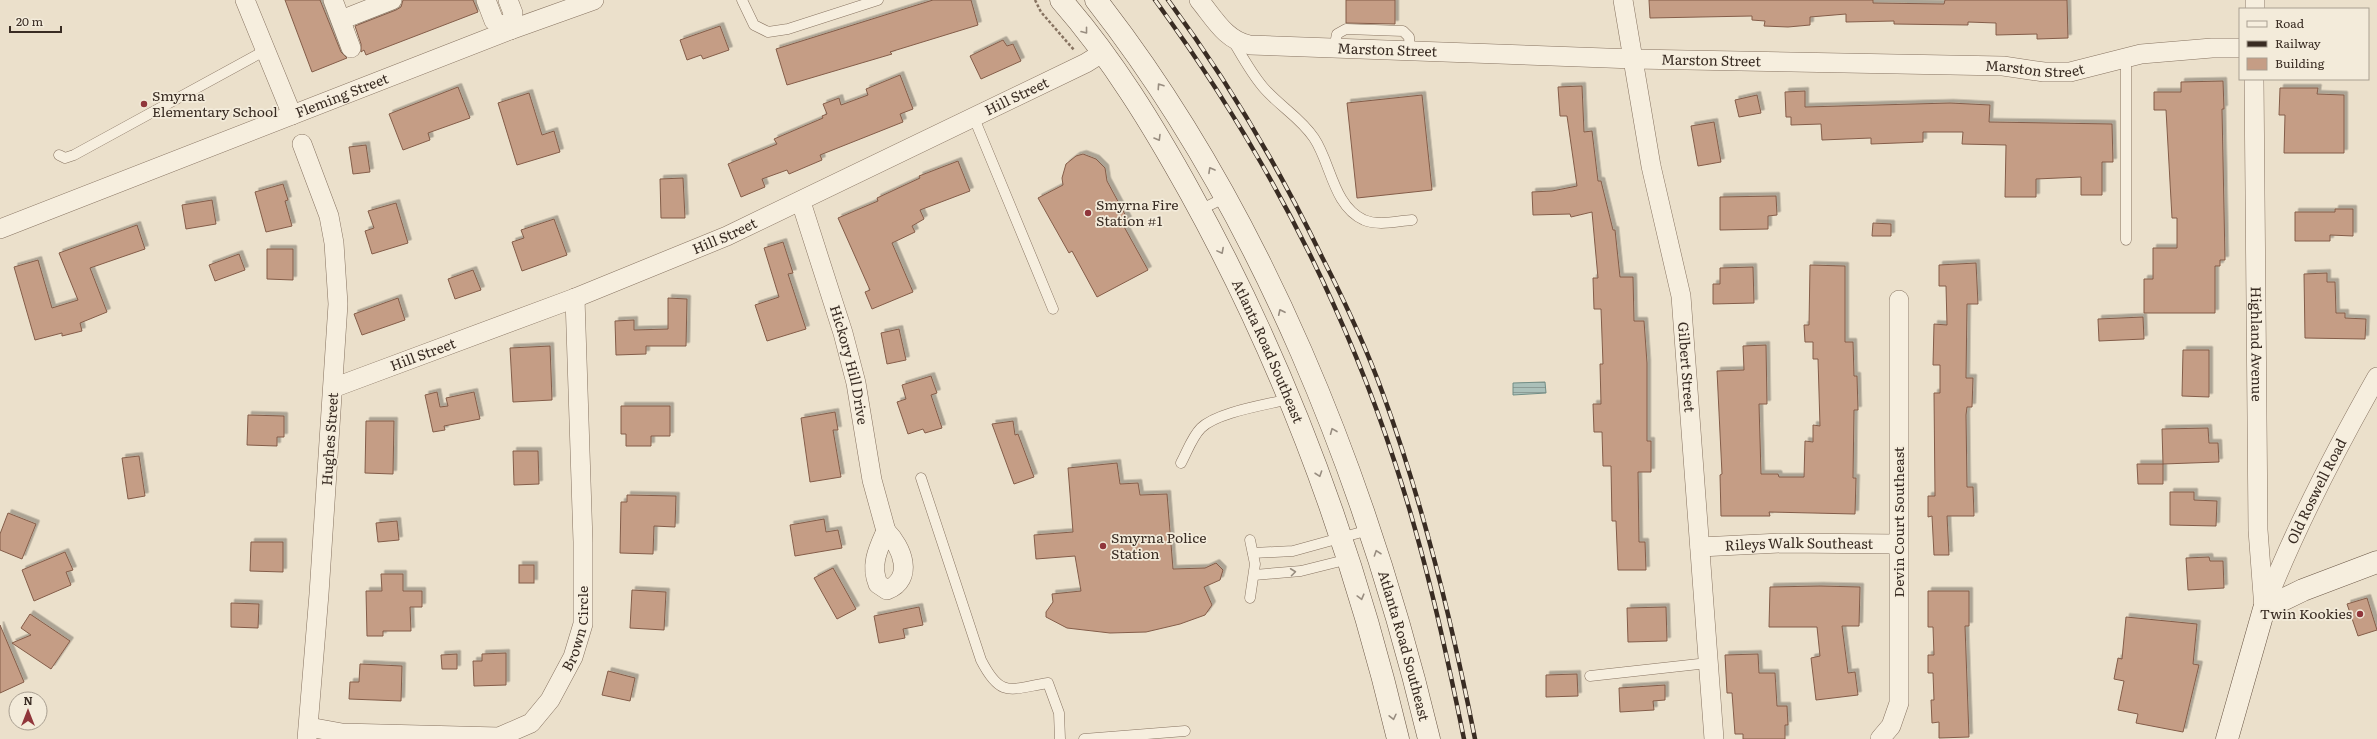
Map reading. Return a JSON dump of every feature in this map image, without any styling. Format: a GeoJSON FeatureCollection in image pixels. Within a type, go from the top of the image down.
{"type":"FeatureCollection","features":[{"type":"Feature","properties":{"kind":"main road","name":"Atlanta Road Southeast"},"geometry":{"type":"LineString","coordinates":[[1060,0],[1094,58],[1150,124],[1200,210],[1257,324],[1289,399],[1342,538],[1359,588],[1398,739]]}},
{"type":"Feature","properties":{"kind":"main road","name":"Atlanta Road Southeast"},"geometry":{"type":"LineString","coordinates":[[1096,0],[1125,37],[1177,114],[1226,198],[1258,263],[1317,392],[1369,530],[1401,631],[1429,739]]}},
{"type":"Feature","properties":{"kind":"main road"},"geometry":{"type":"LineString","coordinates":[[2227,739],[2264,608],[2303,590],[2377,562]]}},
{"type":"Feature","properties":{"kind":"street"},"geometry":{"type":"LineString","coordinates":[[245,0],[292,115]]}},
{"type":"Feature","properties":{"kind":"street"},"geometry":{"type":"LineString","coordinates":[[333,0],[351,48]]}},
{"type":"Feature","properties":{"kind":"street"},"geometry":{"type":"LineString","coordinates":[[341,20],[392,0]]}},
{"type":"Feature","properties":{"kind":"street"},"geometry":{"type":"LineString","coordinates":[[486,0],[494,21],[510,30],[513,13],[508,0]]}},
{"type":"Feature","properties":{"kind":"street","name":"Fleming Street"},"geometry":{"type":"LineString","coordinates":[[0,229],[510,30],[594,0]]}},
{"type":"Feature","properties":{"kind":"street"},"geometry":{"type":"LineString","coordinates":[[1199,0],[1230,38]]}},
{"type":"Feature","properties":{"kind":"street","name":"Gilbert Street"},"geometry":{"type":"LineString","coordinates":[[1623,0],[1651,166],[1681,296],[1714,739]]}},
{"type":"Feature","properties":{"kind":"street","name":"Marston Street"},"geometry":{"type":"LineString","coordinates":[[1230,38],[1250,45],[1634,59],[1986,65],[2058,73],[2081,71],[2156,52],[2239,48]]}},
{"type":"Feature","properties":{"kind":"street","name":"Hill Street"},"geometry":{"type":"LineString","coordinates":[[333,388],[575,298],[727,236],[801,202],[1094,58]]}},
{"type":"Feature","properties":{"kind":"street","name":"Highland Avenue"},"geometry":{"type":"LineString","coordinates":[[2254,80],[2258,530],[2264,608]]}},
{"type":"Feature","properties":{"kind":"street","name":"Hughes Street"},"geometry":{"type":"LineString","coordinates":[[302,144],[322,194],[334,243],[338,304],[308,733]]}},
{"type":"Feature","properties":{"kind":"street","name":"Hickory Hill Drive"},"geometry":{"type":"LineString","coordinates":[[801,202],[843,333],[856,383],[872,480],[886,531]]}},
{"type":"Feature","properties":{"kind":"street","name":"Brown Circle"},"geometry":{"type":"LineString","coordinates":[[308,733],[499,737],[531,723],[550,700],[573,657],[583,624],[583,542],[575,298]]}},
{"type":"Feature","properties":{"kind":"street","name":"Devin Court Southeast"},"geometry":{"type":"LineString","coordinates":[[1880,739],[1891,726],[1899,703],[1899,300]]}},
{"type":"Feature","properties":{"kind":"street","name":"Old Roswell Road"},"geometry":{"type":"LineString","coordinates":[[2264,608],[2284,557],[2304,514],[2342,437],[2377,377]]}},
{"type":"Feature","properties":{"kind":"street","name":"Rileys Walk Southeast"},"geometry":{"type":"LineString","coordinates":[[1700,547],[1782,543],[1898,544]]}},
{"type":"Feature","properties":{"kind":"lane"},"geometry":{"type":"LineString","coordinates":[[742,0],[754,25],[768,32],[788,29],[878,0]]}},
{"type":"Feature","properties":{"kind":"lane"},"geometry":{"type":"LineString","coordinates":[[1094,58],[1125,37]]}},
{"type":"Feature","properties":{"kind":"lane"},"geometry":{"type":"LineString","coordinates":[[1230,38],[1264,87],[1299,118],[1315,140],[1334,187],[1347,205],[1364,220],[1380,223],[1412,220]]}},
{"type":"Feature","properties":{"kind":"lane"},"geometry":{"type":"LineString","coordinates":[[59,155],[65,158],[74,155],[266,50]]}},
{"type":"Feature","properties":{"kind":"lane"},"geometry":{"type":"LineString","coordinates":[[2126,59],[2126,240]]}},
{"type":"Feature","properties":{"kind":"lane"},"geometry":{"type":"LineString","coordinates":[[974,118],[1053,309]]}},
{"type":"Feature","properties":{"kind":"lane"},"geometry":{"type":"LineString","coordinates":[[1200,210],[1226,198]]}},
{"type":"Feature","properties":{"kind":"lane"},"geometry":{"type":"LineString","coordinates":[[1181,463],[1200,429],[1208,423],[1221,417],[1289,399]]}},
{"type":"Feature","properties":{"kind":"lane"},"geometry":{"type":"LineString","coordinates":[[921,478],[981,660],[991,679],[999,686],[1012,689],[1048,683],[1059,713],[1060,739]]}},
{"type":"Feature","properties":{"kind":"lane"},"geometry":{"type":"LineString","coordinates":[[1253,553],[1293,551],[1369,530]]}},
{"type":"Feature","properties":{"kind":"lane"},"geometry":{"type":"LineString","coordinates":[[1250,540],[1253,553],[1254,575],[1250,598]]}},
{"type":"Feature","properties":{"kind":"lane"},"geometry":{"type":"LineString","coordinates":[[1254,575],[1301,571],[1349,559]]}},
{"type":"Feature","properties":{"kind":"lane"},"geometry":{"type":"LineString","coordinates":[[1590,676],[1708,663]]}},
{"type":"Feature","properties":{"kind":"lane"},"geometry":{"type":"LineString","coordinates":[[1084,739],[1185,731]]}},
{"type":"Feature","properties":{"kind":"path"},"geometry":{"type":"LineString","coordinates":[[1035,0],[1041,12],[1094,58]]}},
{"type":"Feature","properties":{"kind":"water"},"geometry":{"type":"Polygon","coordinates":[[[1545,382],[1546,393],[1513,395],[1513,383],[1545,382]]]}},
{"type":"Feature","properties":{"kind":"building"},"geometry":{"type":"Polygon","coordinates":[[[285,0],[320,0],[341,52],[347,58],[312,72],[285,0]]]}},
{"type":"Feature","properties":{"kind":"building"},"geometry":{"type":"Polygon","coordinates":[[[403,0],[473,0],[478,12],[366,55],[364,50],[361,52],[361,44],[355,26],[396,10],[401,7],[403,0]]]}},
{"type":"Feature","properties":{"kind":"building"},"geometry":{"type":"Polygon","coordinates":[[[933,0],[971,0],[978,25],[890,52],[892,54],[787,85],[776,49],[933,0]]]}},
{"type":"Feature","properties":{"kind":"building"},"geometry":{"type":"Polygon","coordinates":[[[1346,0],[1395,0],[1395,24],[1346,23],[1346,0]]]}},
{"type":"Feature","properties":{"kind":"building"},"geometry":{"type":"Polygon","coordinates":[[[1649,0],[1873,0],[1873,3],[1944,4],[1945,0],[2067,0],[2068,38],[2037,39],[2037,34],[1996,35],[1996,23],[1968,22],[1968,25],[1894,24],[1894,21],[1846,22],[1846,14],[1810,17],[1810,25],[1788,27],[1764,26],[1765,21],[1752,20],[1752,16],[1650,18],[1649,0]]]}},
{"type":"Feature","properties":{"kind":"building"},"geometry":{"type":"Polygon","coordinates":[[[720,26],[729,50],[703,59],[701,55],[687,60],[680,40],[720,26]]]}},
{"type":"Feature","properties":{"kind":"building"},"geometry":{"type":"Polygon","coordinates":[[[1003,40],[1007,46],[1013,44],[1021,61],[981,79],[970,56],[1003,40]]]}},
{"type":"Feature","properties":{"kind":"building"},"geometry":{"type":"Polygon","coordinates":[[[900,75],[913,109],[900,114],[903,122],[820,155],[822,160],[789,174],[787,170],[762,179],[765,187],[741,197],[728,164],[777,144],[774,139],[823,118],[822,116],[827,114],[823,104],[839,98],[841,105],[868,95],[866,89],[900,75]]]}},
{"type":"Feature","properties":{"kind":"building"},"geometry":{"type":"Polygon","coordinates":[[[2223,81],[2224,109],[2222,109],[2225,260],[2220,260],[2220,266],[2215,266],[2215,313],[2144,313],[2144,279],[2153,279],[2153,248],[2177,248],[2177,218],[2172,218],[2166,110],[2154,110],[2154,92],[2181,92],[2181,82],[2223,81]]]}},
{"type":"Feature","properties":{"kind":"building"},"geometry":{"type":"Polygon","coordinates":[[[1582,86],[1584,132],[1592,131],[1598,181],[1601,181],[1613,230],[1615,230],[1620,277],[1633,277],[1634,321],[1644,321],[1647,363],[1647,441],[1651,441],[1651,472],[1638,472],[1639,542],[1645,542],[1646,570],[1618,570],[1616,521],[1612,521],[1611,466],[1603,466],[1602,432],[1594,432],[1593,404],[1601,404],[1600,364],[1603,364],[1601,309],[1594,309],[1593,278],[1598,278],[1592,212],[1571,217],[1570,214],[1533,215],[1532,192],[1552,191],[1577,186],[1567,116],[1560,116],[1558,87],[1582,86]]]}},
{"type":"Feature","properties":{"kind":"building"},"geometry":{"type":"Polygon","coordinates":[[[458,87],[470,118],[428,133],[430,140],[403,150],[389,114],[458,87]]]}},
{"type":"Feature","properties":{"kind":"building"},"geometry":{"type":"Polygon","coordinates":[[[2280,88],[2318,88],[2317,94],[2344,95],[2344,153],[2284,153],[2285,115],[2279,115],[2280,88]]]}},
{"type":"Feature","properties":{"kind":"building"},"geometry":{"type":"Polygon","coordinates":[[[1805,91],[1805,107],[1950,103],[1990,105],[1989,122],[2112,124],[2113,162],[2102,162],[2102,195],[2081,195],[2081,177],[2036,179],[2036,197],[2005,197],[2006,145],[1962,144],[1963,132],[1923,132],[1923,142],[1871,144],[1871,138],[1822,140],[1821,124],[1791,125],[1791,117],[1786,117],[1785,92],[1805,91]]]}},
{"type":"Feature","properties":{"kind":"building"},"geometry":{"type":"Polygon","coordinates":[[[529,93],[542,135],[554,131],[560,152],[517,165],[498,103],[529,93]]]}},
{"type":"Feature","properties":{"kind":"building"},"geometry":{"type":"Polygon","coordinates":[[[1422,95],[1432,190],[1357,198],[1347,103],[1422,95]]]}},
{"type":"Feature","properties":{"kind":"building"},"geometry":{"type":"Polygon","coordinates":[[[1757,95],[1761,113],[1739,117],[1735,100],[1757,95]]]}},
{"type":"Feature","properties":{"kind":"building"},"geometry":{"type":"Polygon","coordinates":[[[1714,122],[1721,162],[1698,166],[1691,126],[1714,122]]]}},
{"type":"Feature","properties":{"kind":"building"},"geometry":{"type":"Polygon","coordinates":[[[366,145],[370,172],[353,174],[349,147],[366,145]]]}},
{"type":"Feature","properties":{"kind":"building"},"geometry":{"type":"Polygon","coordinates":[[[1083,154],[1096,159],[1105,168],[1107,181],[1128,220],[1122,223],[1148,270],[1097,297],[1072,251],[1069,253],[1038,198],[1063,185],[1062,178],[1066,164],[1076,156],[1083,154]]]}},
{"type":"Feature","properties":{"kind":"building"},"geometry":{"type":"Polygon","coordinates":[[[958,161],[970,191],[920,210],[924,219],[912,226],[915,232],[892,243],[913,292],[872,309],[865,292],[870,290],[838,218],[878,201],[877,198],[920,178],[919,176],[958,161]]]}},
{"type":"Feature","properties":{"kind":"building"},"geometry":{"type":"Polygon","coordinates":[[[683,178],[685,218],[661,218],[660,179],[683,178]]]}},
{"type":"Feature","properties":{"kind":"building"},"geometry":{"type":"Polygon","coordinates":[[[283,184],[288,200],[285,201],[292,226],[266,232],[255,192],[283,184]]]}},
{"type":"Feature","properties":{"kind":"building"},"geometry":{"type":"Polygon","coordinates":[[[1776,196],[1777,215],[1768,216],[1768,229],[1720,230],[1720,197],[1776,196]]]}},
{"type":"Feature","properties":{"kind":"building"},"geometry":{"type":"Polygon","coordinates":[[[212,200],[216,224],[186,229],[182,205],[212,200]]]}},
{"type":"Feature","properties":{"kind":"building"},"geometry":{"type":"Polygon","coordinates":[[[396,203],[408,243],[372,254],[365,231],[374,228],[368,211],[396,203]]]}},
{"type":"Feature","properties":{"kind":"building"},"geometry":{"type":"Polygon","coordinates":[[[2335,209],[2353,209],[2353,236],[2330,235],[2330,241],[2295,241],[2295,212],[2335,212],[2335,209]]]}},
{"type":"Feature","properties":{"kind":"building"},"geometry":{"type":"Polygon","coordinates":[[[554,219],[567,255],[522,271],[512,242],[524,238],[521,230],[554,219]]]}},
{"type":"Feature","properties":{"kind":"building"},"geometry":{"type":"Polygon","coordinates":[[[1873,223],[1891,224],[1891,236],[1872,236],[1873,223]]]}},
{"type":"Feature","properties":{"kind":"building"},"geometry":{"type":"Polygon","coordinates":[[[137,225],[145,249],[90,268],[107,312],[80,323],[82,331],[62,336],[62,333],[35,340],[14,267],[38,260],[52,308],[78,300],[59,253],[137,225]]]}},
{"type":"Feature","properties":{"kind":"building"},"geometry":{"type":"Polygon","coordinates":[[[783,242],[793,273],[788,274],[806,329],[767,341],[755,305],[779,297],[764,248],[783,242]]]}},
{"type":"Feature","properties":{"kind":"building"},"geometry":{"type":"Polygon","coordinates":[[[267,249],[293,249],[293,280],[267,279],[267,249]]]}},
{"type":"Feature","properties":{"kind":"building"},"geometry":{"type":"Polygon","coordinates":[[[239,254],[245,270],[215,281],[209,265],[239,254]]]}},
{"type":"Feature","properties":{"kind":"building"},"geometry":{"type":"Polygon","coordinates":[[[1976,263],[1978,304],[1967,304],[1966,378],[1973,378],[1972,407],[1967,407],[1966,415],[1967,487],[1973,487],[1974,516],[1947,516],[1949,555],[1934,555],[1932,516],[1928,517],[1928,496],[1935,496],[1934,393],[1940,393],[1940,365],[1933,365],[1934,324],[1947,325],[1946,286],[1939,286],[1939,265],[1976,263]]]}},
{"type":"Feature","properties":{"kind":"building"},"geometry":{"type":"Polygon","coordinates":[[[1810,265],[1845,266],[1845,342],[1853,342],[1854,376],[1857,376],[1858,410],[1854,410],[1853,478],[1856,478],[1855,514],[1769,512],[1770,516],[1721,516],[1720,475],[1722,474],[1717,371],[1744,370],[1743,346],[1766,345],[1767,404],[1759,404],[1761,474],[1778,474],[1779,477],[1804,477],[1805,441],[1813,442],[1813,425],[1820,426],[1818,359],[1813,359],[1813,342],[1805,342],[1804,325],[1809,325],[1810,265]]]}},
{"type":"Feature","properties":{"kind":"building"},"geometry":{"type":"Polygon","coordinates":[[[1753,267],[1754,303],[1713,304],[1713,284],[1720,284],[1720,268],[1753,267]]]}},
{"type":"Feature","properties":{"kind":"building"},"geometry":{"type":"Polygon","coordinates":[[[473,270],[481,290],[455,299],[448,279],[473,270]]]}},
{"type":"Feature","properties":{"kind":"building"},"geometry":{"type":"Polygon","coordinates":[[[2327,273],[2327,282],[2335,282],[2336,313],[2345,313],[2345,318],[2366,319],[2365,339],[2305,338],[2304,274],[2327,273]]]}},
{"type":"Feature","properties":{"kind":"building"},"geometry":{"type":"Polygon","coordinates":[[[398,298],[405,320],[362,335],[354,314],[398,298]]]}},
{"type":"Feature","properties":{"kind":"building"},"geometry":{"type":"Polygon","coordinates":[[[668,298],[687,299],[686,346],[646,346],[646,354],[616,355],[615,321],[634,320],[634,330],[668,329],[668,298]]]}},
{"type":"Feature","properties":{"kind":"building"},"geometry":{"type":"Polygon","coordinates":[[[2143,317],[2144,339],[2099,341],[2098,319],[2143,317]]]}},
{"type":"Feature","properties":{"kind":"building"},"geometry":{"type":"Polygon","coordinates":[[[899,329],[906,360],[887,364],[881,333],[899,329]]]}},
{"type":"Feature","properties":{"kind":"building"},"geometry":{"type":"Polygon","coordinates":[[[550,346],[552,400],[513,402],[510,348],[550,346]]]}},
{"type":"Feature","properties":{"kind":"building"},"geometry":{"type":"Polygon","coordinates":[[[2183,350],[2209,350],[2209,397],[2182,396],[2183,350]]]}},
{"type":"Feature","properties":{"kind":"building"},"geometry":{"type":"Polygon","coordinates":[[[931,376],[937,393],[931,395],[942,428],[925,433],[923,429],[908,434],[897,402],[906,399],[902,385],[931,376]]]}},
{"type":"Feature","properties":{"kind":"building"},"geometry":{"type":"Polygon","coordinates":[[[437,392],[440,407],[448,406],[446,398],[474,392],[480,419],[444,426],[445,430],[433,432],[425,395],[437,392]]]}},
{"type":"Feature","properties":{"kind":"building"},"geometry":{"type":"Polygon","coordinates":[[[621,406],[670,406],[670,436],[651,436],[651,446],[626,446],[626,434],[621,434],[621,406]]]}},
{"type":"Feature","properties":{"kind":"building"},"geometry":{"type":"Polygon","coordinates":[[[835,412],[838,430],[833,430],[841,477],[810,482],[801,418],[835,412]]]}},
{"type":"Feature","properties":{"kind":"building"},"geometry":{"type":"Polygon","coordinates":[[[248,415],[284,416],[284,437],[277,437],[277,446],[247,445],[248,415]]]}},
{"type":"Feature","properties":{"kind":"building"},"geometry":{"type":"Polygon","coordinates":[[[366,421],[394,421],[393,474],[365,473],[366,421]]]}},
{"type":"Feature","properties":{"kind":"building"},"geometry":{"type":"Polygon","coordinates":[[[1013,421],[1015,435],[1018,434],[1034,477],[1014,484],[992,424],[1013,421]]]}},
{"type":"Feature","properties":{"kind":"building"},"geometry":{"type":"Polygon","coordinates":[[[2208,428],[2209,443],[2218,443],[2219,462],[2163,464],[2162,429],[2208,428]]]}},
{"type":"Feature","properties":{"kind":"building"},"geometry":{"type":"Polygon","coordinates":[[[513,451],[538,451],[539,484],[514,485],[513,451]]]}},
{"type":"Feature","properties":{"kind":"building"},"geometry":{"type":"Polygon","coordinates":[[[139,456],[145,496],[128,499],[122,458],[139,456]]]}},
{"type":"Feature","properties":{"kind":"building","name":"Smyrna Police Station"},"geometry":{"type":"Polygon","coordinates":[[[1117,463],[1120,484],[1138,483],[1140,495],[1167,494],[1173,569],[1205,568],[1216,563],[1223,570],[1220,580],[1204,587],[1212,605],[1205,615],[1180,624],[1146,632],[1110,633],[1067,628],[1046,617],[1046,612],[1053,602],[1052,594],[1081,591],[1075,556],[1036,559],[1034,535],[1073,532],[1068,468],[1117,463]]]}},
{"type":"Feature","properties":{"kind":"building"},"geometry":{"type":"Polygon","coordinates":[[[2137,464],[2163,464],[2163,484],[2138,484],[2137,464]]]}},
{"type":"Feature","properties":{"kind":"building"},"geometry":{"type":"Polygon","coordinates":[[[2170,492],[2194,492],[2194,500],[2217,501],[2216,526],[2170,525],[2170,492]]]}},
{"type":"Feature","properties":{"kind":"building"},"geometry":{"type":"Polygon","coordinates":[[[627,495],[676,496],[675,527],[654,526],[653,554],[620,553],[621,502],[627,502],[627,495]]]}},
{"type":"Feature","properties":{"kind":"building"},"geometry":{"type":"Polygon","coordinates":[[[8,513],[36,524],[22,559],[0,550],[0,534],[8,513]]]}},
{"type":"Feature","properties":{"kind":"building"},"geometry":{"type":"Polygon","coordinates":[[[824,519],[826,532],[838,530],[842,548],[795,556],[790,525],[824,519]]]}},
{"type":"Feature","properties":{"kind":"building"},"geometry":{"type":"Polygon","coordinates":[[[397,521],[399,540],[378,542],[376,523],[397,521]]]}},
{"type":"Feature","properties":{"kind":"building"},"geometry":{"type":"Polygon","coordinates":[[[251,542],[283,542],[283,572],[250,571],[251,542]]]}},
{"type":"Feature","properties":{"kind":"building"},"geometry":{"type":"Polygon","coordinates":[[[65,552],[73,570],[66,572],[71,585],[34,601],[22,570],[65,552]]]}},
{"type":"Feature","properties":{"kind":"building"},"geometry":{"type":"Polygon","coordinates":[[[2209,557],[2210,561],[2223,561],[2224,588],[2188,590],[2186,558],[2209,557]]]}},
{"type":"Feature","properties":{"kind":"building"},"geometry":{"type":"Polygon","coordinates":[[[519,565],[534,565],[534,583],[519,583],[519,565]]]}},
{"type":"Feature","properties":{"kind":"building"},"geometry":{"type":"Polygon","coordinates":[[[833,568],[856,609],[837,619],[814,578],[833,568]]]}},
{"type":"Feature","properties":{"kind":"building"},"geometry":{"type":"Polygon","coordinates":[[[381,574],[403,574],[403,591],[422,591],[422,607],[410,607],[411,631],[383,631],[383,636],[367,636],[366,591],[382,591],[381,574]]]}},
{"type":"Feature","properties":{"kind":"building"},"geometry":{"type":"Polygon","coordinates":[[[1770,587],[1860,587],[1859,626],[1842,626],[1848,673],[1855,672],[1858,695],[1816,700],[1811,658],[1820,656],[1817,627],[1769,627],[1770,587]]]}},
{"type":"Feature","properties":{"kind":"building"},"geometry":{"type":"Polygon","coordinates":[[[632,590],[666,592],[664,630],[630,628],[632,590]]]}},
{"type":"Feature","properties":{"kind":"building"},"geometry":{"type":"Polygon","coordinates":[[[1928,591],[1969,591],[1969,626],[1965,626],[1969,737],[1939,738],[1939,722],[1932,723],[1931,700],[1934,700],[1933,673],[1928,673],[1928,655],[1934,655],[1933,627],[1928,627],[1928,591]]]}},
{"type":"Feature","properties":{"kind":"building"},"geometry":{"type":"Polygon","coordinates":[[[2367,598],[2377,630],[2358,636],[2347,604],[2367,598]]]}},
{"type":"Feature","properties":{"kind":"building"},"geometry":{"type":"Polygon","coordinates":[[[231,603],[259,604],[258,628],[231,627],[231,603]]]}},
{"type":"Feature","properties":{"kind":"building"},"geometry":{"type":"Polygon","coordinates":[[[919,607],[923,625],[903,629],[905,638],[879,643],[874,616],[919,607]]]}},
{"type":"Feature","properties":{"kind":"building"},"geometry":{"type":"Polygon","coordinates":[[[1666,607],[1667,641],[1628,642],[1627,608],[1666,607]]]}},
{"type":"Feature","properties":{"kind":"building"},"geometry":{"type":"Polygon","coordinates":[[[30,614],[70,641],[51,669],[12,643],[31,635],[21,628],[30,614]]]}},
{"type":"Feature","properties":{"kind":"building"},"geometry":{"type":"Polygon","coordinates":[[[2126,617],[2197,624],[2193,664],[2199,665],[2183,732],[2136,723],[2138,714],[2118,710],[2124,681],[2114,679],[2118,658],[2122,659],[2126,617]]]}},
{"type":"Feature","properties":{"kind":"building"},"geometry":{"type":"Polygon","coordinates":[[[0,625],[24,682],[0,693],[0,625]]]}},
{"type":"Feature","properties":{"kind":"building"},"geometry":{"type":"Polygon","coordinates":[[[506,653],[506,685],[474,686],[473,661],[482,661],[482,654],[506,653]]]}},
{"type":"Feature","properties":{"kind":"building"},"geometry":{"type":"Polygon","coordinates":[[[457,654],[457,669],[442,669],[441,655],[457,654]]]}},
{"type":"Feature","properties":{"kind":"building"},"geometry":{"type":"Polygon","coordinates":[[[1758,654],[1759,673],[1775,673],[1777,706],[1787,706],[1788,725],[1785,725],[1785,739],[1743,739],[1743,734],[1735,734],[1732,693],[1727,693],[1725,655],[1758,654]]]}},
{"type":"Feature","properties":{"kind":"building"},"geometry":{"type":"Polygon","coordinates":[[[360,664],[402,666],[401,701],[349,699],[350,682],[359,682],[360,664]]]}},
{"type":"Feature","properties":{"kind":"building"},"geometry":{"type":"Polygon","coordinates":[[[608,671],[635,678],[630,701],[602,695],[608,671]]]}},
{"type":"Feature","properties":{"kind":"building"},"geometry":{"type":"Polygon","coordinates":[[[1577,674],[1578,696],[1546,697],[1546,675],[1577,674]]]}},
{"type":"Feature","properties":{"kind":"building"},"geometry":{"type":"Polygon","coordinates":[[[1665,685],[1665,700],[1653,701],[1654,710],[1620,712],[1619,688],[1665,685]]]}},
{"type":"Feature","properties":{"kind":"railway"},"geometry":{"type":"LineString","coordinates":[[1155,0],[1193,54],[1228,108],[1262,165],[1293,222],[1349,340],[1395,463],[1416,531],[1442,635],[1464,739]]}},
{"type":"Feature","properties":{"kind":"railway"},"geometry":{"type":"LineString","coordinates":[[1168,0],[1211,62],[1270,157],[1331,274],[1370,359],[1398,436],[1436,565],[1457,651],[1475,739]]}},
{"type":"Feature","properties":{"kind":"place","name":"Smyrna Elementary School"},"geometry":{"type":"Point","coordinates":[144,104]}},
{"type":"Feature","properties":{"kind":"place","name":"Smyrna Fire Station #1"},"geometry":{"type":"Point","coordinates":[1088,213]}},
{"type":"Feature","properties":{"kind":"place","name":"Smyrna Police Station"},"geometry":{"type":"Point","coordinates":[1103,546]}},
{"type":"Feature","properties":{"kind":"place","name":"Twin Kookies"},"geometry":{"type":"Point","coordinates":[2360,614]}}]}
